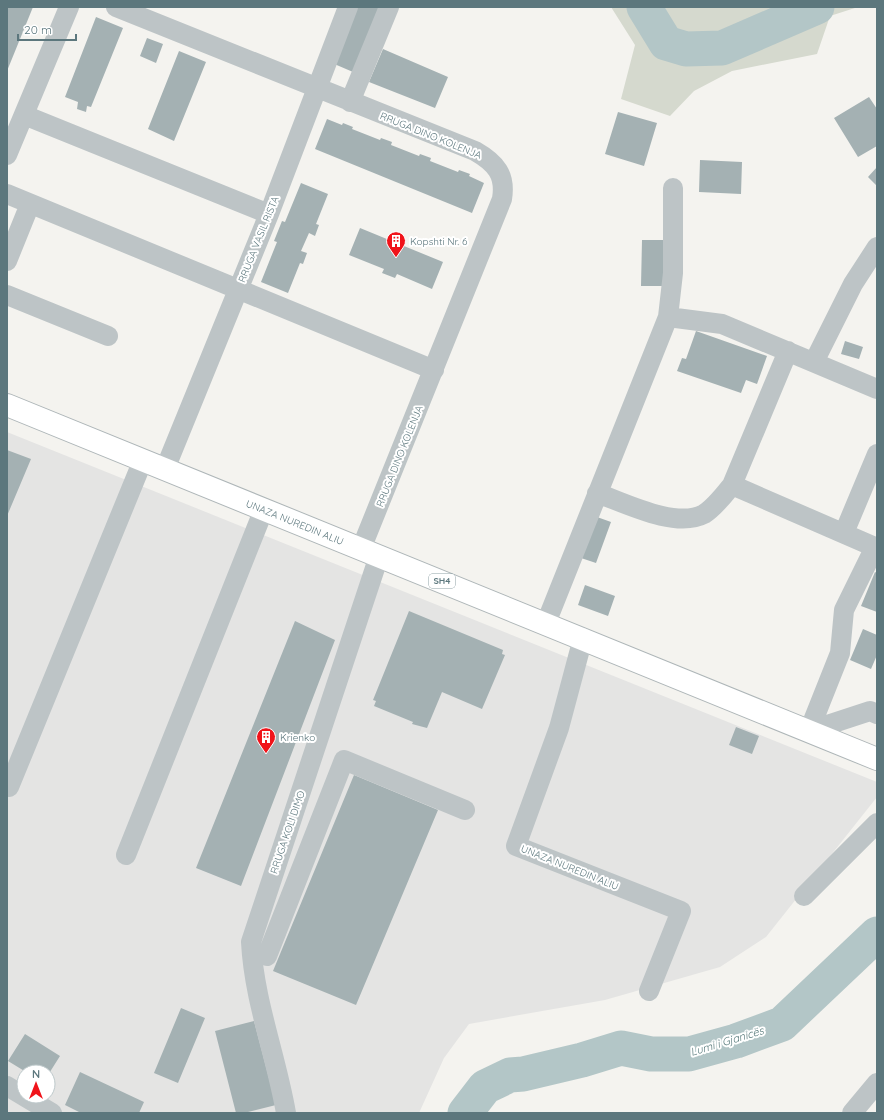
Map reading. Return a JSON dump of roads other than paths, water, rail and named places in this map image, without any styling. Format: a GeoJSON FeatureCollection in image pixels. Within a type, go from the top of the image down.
{"type":"FeatureCollection","features":[{"type":"Feature","properties":{"kind":"main road","name":"UNAZA NUREDIN ALIU"},"geometry":{"type":"LineString","coordinates":[[7,404],[877,759]]}},
{"type":"Feature","properties":{"kind":"street"},"geometry":{"type":"LineString","coordinates":[[7,155],[69,7]]}},
{"type":"Feature","properties":{"kind":"street","name":"RRUGA DINO KOLENJA"},"geometry":{"type":"LineString","coordinates":[[116,7],[317,89],[475,151],[487,158],[496,167],[501,177],[504,187],[502,199],[434,370],[370,552]]}},
{"type":"Feature","properties":{"kind":"street","name":"RRUGA VASIL RISTA"},"geometry":{"type":"LineString","coordinates":[[165,469],[269,214],[348,7]]}},
{"type":"Feature","properties":{"kind":"street"},"geometry":{"type":"LineString","coordinates":[[350,102],[389,7]]}},
{"type":"Feature","properties":{"kind":"street"},"geometry":{"type":"LineString","coordinates":[[24,115],[269,214]]}},
{"type":"Feature","properties":{"kind":"street"},"geometry":{"type":"LineString","coordinates":[[546,623],[668,317],[673,273],[673,188]]}},
{"type":"Feature","properties":{"kind":"street"},"geometry":{"type":"LineString","coordinates":[[7,194],[434,370]]}},
{"type":"Feature","properties":{"kind":"street"},"geometry":{"type":"LineString","coordinates":[[7,261],[30,204]]}},
{"type":"Feature","properties":{"kind":"street"},"geometry":{"type":"LineString","coordinates":[[814,362],[853,284],[870,270],[877,247]]}},
{"type":"Feature","properties":{"kind":"street"},"geometry":{"type":"LineString","coordinates":[[7,295],[108,336]]}},
{"type":"Feature","properties":{"kind":"street"},"geometry":{"type":"LineString","coordinates":[[668,317],[722,324],[877,389]]}},
{"type":"Feature","properties":{"kind":"street"},"geometry":{"type":"LineString","coordinates":[[597,493],[654,514],[672,518],[691,518],[704,513],[718,501],[732,485],[788,351]]}},
{"type":"Feature","properties":{"kind":"street"},"geometry":{"type":"LineString","coordinates":[[844,533],[877,454]]}},
{"type":"Feature","properties":{"kind":"street"},"geometry":{"type":"LineString","coordinates":[[10,787],[143,460]]}},
{"type":"Feature","properties":{"kind":"street"},"geometry":{"type":"LineString","coordinates":[[732,485],[876,547],[844,610],[840,653],[809,731]]}},
{"type":"Feature","properties":{"kind":"street"},"geometry":{"type":"LineString","coordinates":[[126,854],[264,509]]}},
{"type":"Feature","properties":{"kind":"street","name":"RRUGA KOLI DIMO"},"geometry":{"type":"LineString","coordinates":[[286,1113],[257,993],[252,964],[251,942],[278,858],[370,552]]}},
{"type":"Feature","properties":{"kind":"street","name":"UNAZA NUREDIN ALIU"},"geometry":{"type":"LineString","coordinates":[[583,638],[559,728],[516,846],[681,911],[649,991]]}},
{"type":"Feature","properties":{"kind":"street"},"geometry":{"type":"LineString","coordinates":[[809,731],[870,711],[877,714]]}},
{"type":"Feature","properties":{"kind":"street"},"geometry":{"type":"LineString","coordinates":[[267,956],[344,760],[465,810]]}},
{"type":"Feature","properties":{"kind":"street"},"geometry":{"type":"LineString","coordinates":[[804,896],[877,823]]}},
{"type":"Feature","properties":{"kind":"street"},"geometry":{"type":"LineString","coordinates":[[278,858],[302,867]]}},
{"type":"Feature","properties":{"kind":"street"},"geometry":{"type":"LineString","coordinates":[[852,1113],[877,1083]]}},
{"type":"Feature","properties":{"kind":"street"},"geometry":{"type":"LineString","coordinates":[[7,1086],[32,1108],[52,1113]]}},
{"type":"Feature","properties":{"kind":"waterway","name":"Lumi i Gjanicës"},"geometry":{"type":"LineString","coordinates":[[644,7],[666,43],[686,49],[722,48],[817,7]]}},
{"type":"Feature","properties":{"kind":"waterway","name":"Lumi i Gjanicës"},"geometry":{"type":"LineString","coordinates":[[465,1113],[485,1087],[510,1075],[523,1074],[582,1060],[621,1048],[651,1054],[689,1054],[736,1041],[782,1024],[877,934]]}},
{"type":"Feature","properties":{"kind":"place","name":"Kopshti Nr. 6"},"geometry":{"type":"Point","coordinates":[396,258]}},
{"type":"Feature","properties":{"kind":"place","name":"Krienko"},"geometry":{"type":"Point","coordinates":[266,754]}}]}
